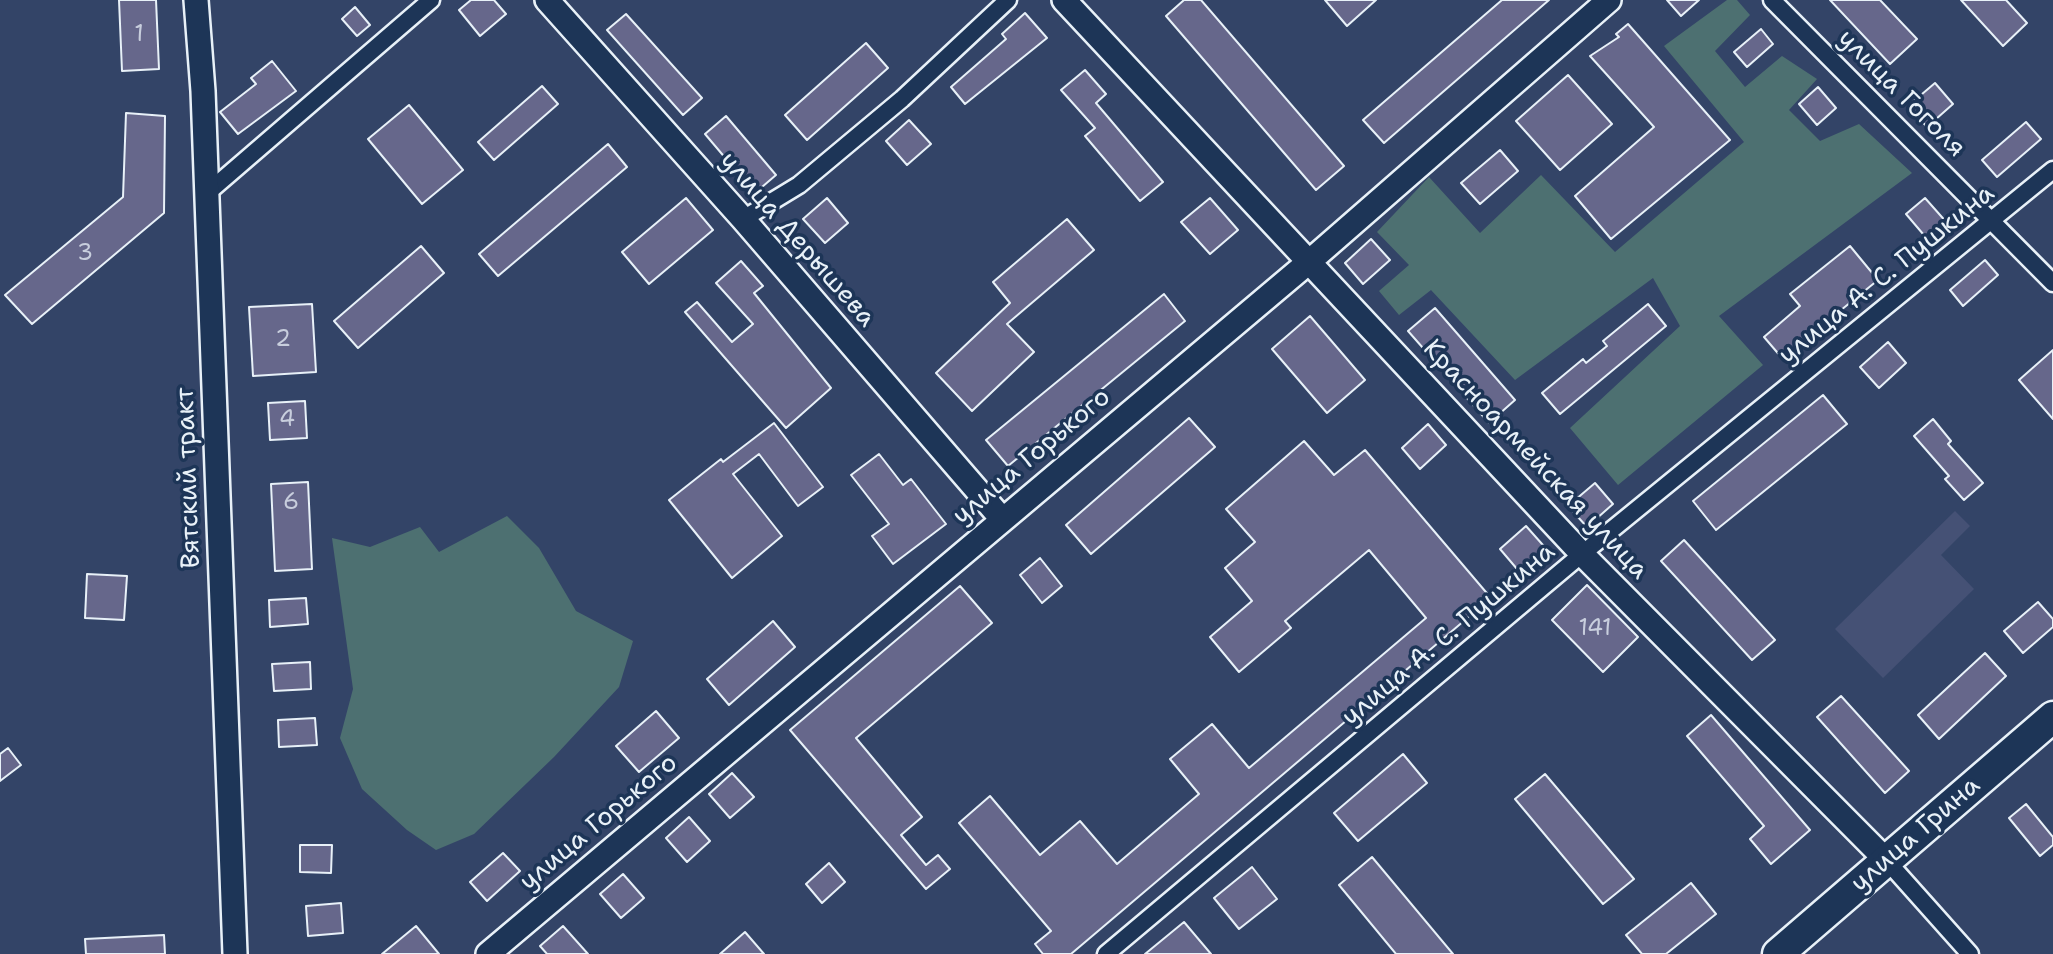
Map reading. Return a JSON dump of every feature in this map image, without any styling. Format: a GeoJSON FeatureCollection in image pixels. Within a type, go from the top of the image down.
{"type":"FeatureCollection","features":[{"type":"Feature","properties":{"kind":"highway","name":"улица Грина"},"geometry":{"type":"LineString","coordinates":[[1778,954],[2053,717]]}},
{"type":"Feature","properties":{"kind":"street","name":"Вятский тракт"},"geometry":{"type":"LineString","coordinates":[[195,0],[206,194],[235,954]]}},
{"type":"Feature","properties":{"kind":"street"},"geometry":{"type":"LineString","coordinates":[[206,194],[431,0]]}},
{"type":"Feature","properties":{"kind":"street","name":"улица Дерышева"},"geometry":{"type":"LineString","coordinates":[[547,0],[743,219],[1002,519]]}},
{"type":"Feature","properties":{"kind":"street"},"geometry":{"type":"LineString","coordinates":[[743,219],[799,185],[902,99],[1008,0]]}},
{"type":"Feature","properties":{"kind":"street","name":"Красноармейская улица"},"geometry":{"type":"LineString","coordinates":[[1063,0],[1582,554],[1886,861],[1970,954]]}},
{"type":"Feature","properties":{"kind":"street","name":"улица Горького"},"geometry":{"type":"LineString","coordinates":[[488,954],[1310,261],[1609,0]]}},
{"type":"Feature","properties":{"kind":"street","name":"улица Гоголя"},"geometry":{"type":"LineString","coordinates":[[1772,0],[2053,283]]}},
{"type":"Feature","properties":{"kind":"street","name":"улица А. С. Пушкина"},"geometry":{"type":"LineString","coordinates":[[1106,954],[1582,554],[2053,170]]}},
{"type":"Feature","properties":{"kind":"shaded area"},"geometry":{"type":"Polygon","coordinates":[[[1955,511],[1970,526],[1941,555],[1974,589],[1883,678],[1835,629],[1955,511]]]}},
{"type":"Feature","properties":{"kind":"green space"},"geometry":{"type":"Polygon","coordinates":[[[1727,0],[1737,0],[1750,15],[1715,51],[1745,87],[1782,56],[1817,79],[1789,110],[1820,141],[1859,124],[1912,173],[1719,316],[1763,365],[1618,485],[1570,428],[1680,326],[1653,278],[1515,380],[1431,290],[1399,315],[1379,291],[1409,265],[1377,232],[1429,177],[1480,233],[1541,175],[1615,252],[1744,142],[1664,46],[1727,0]]]}},
{"type":"Feature","properties":{"kind":"green space"},"geometry":{"type":"Polygon","coordinates":[[[507,516],[539,548],[576,611],[633,641],[619,687],[554,757],[474,834],[436,850],[407,830],[362,789],[340,738],[353,689],[332,538],[370,547],[420,527],[439,552],[507,516]]]}},
{"type":"Feature","properties":{"kind":"building"},"geometry":{"type":"Polygon","coordinates":[[[119,0],[156,0],[159,69],[122,71],[119,0]]]}},
{"type":"Feature","properties":{"kind":"building"},"geometry":{"type":"Polygon","coordinates":[[[471,0],[494,0],[506,14],[480,36],[459,10],[471,0]]]}},
{"type":"Feature","properties":{"kind":"building"},"geometry":{"type":"Polygon","coordinates":[[[1184,0],[1201,0],[1344,166],[1316,190],[1166,16],[1184,0]]]}},
{"type":"Feature","properties":{"kind":"building"},"geometry":{"type":"Polygon","coordinates":[[[1325,0],[1376,0],[1347,26],[1325,0]]]}},
{"type":"Feature","properties":{"kind":"building"},"geometry":{"type":"Polygon","coordinates":[[[1502,0],[1549,0],[1384,143],[1363,120],[1502,0]]]}},
{"type":"Feature","properties":{"kind":"building"},"geometry":{"type":"Polygon","coordinates":[[[1667,0],[1699,0],[1681,16],[1667,0]]]}},
{"type":"Feature","properties":{"kind":"building"},"geometry":{"type":"Polygon","coordinates":[[[1830,0],[1880,0],[1917,39],[1890,64],[1830,0]]]}},
{"type":"Feature","properties":{"kind":"building"},"geometry":{"type":"Polygon","coordinates":[[[1961,0],[2006,0],[2027,23],[2003,46],[1961,0]]]}},
{"type":"Feature","properties":{"kind":"building"},"geometry":{"type":"Polygon","coordinates":[[[355,7],[370,25],[357,36],[342,19],[355,7]]]}},
{"type":"Feature","properties":{"kind":"building"},"geometry":{"type":"Polygon","coordinates":[[[1025,13],[1047,38],[965,104],[951,87],[1006,39],[1002,34],[1025,13]]]}},
{"type":"Feature","properties":{"kind":"building"},"geometry":{"type":"Polygon","coordinates":[[[626,14],[702,98],[683,115],[607,30],[626,14]]]}},
{"type":"Feature","properties":{"kind":"building"},"geometry":{"type":"Polygon","coordinates":[[[1628,24],[1730,140],[1611,239],[1575,196],[1654,127],[1590,56],[1619,37],[1616,34],[1628,24]]]}},
{"type":"Feature","properties":{"kind":"building"},"geometry":{"type":"Polygon","coordinates":[[[1761,29],[1773,44],[1747,67],[1734,52],[1761,29]]]}},
{"type":"Feature","properties":{"kind":"building"},"geometry":{"type":"Polygon","coordinates":[[[866,43],[888,68],[807,140],[785,115],[866,43]]]}},
{"type":"Feature","properties":{"kind":"building"},"geometry":{"type":"Polygon","coordinates":[[[272,61],[296,91],[238,134],[220,112],[256,84],[251,78],[272,61]]]}},
{"type":"Feature","properties":{"kind":"building"},"geometry":{"type":"Polygon","coordinates":[[[1085,70],[1106,94],[1096,103],[1163,182],[1140,201],[1085,136],[1095,128],[1061,90],[1085,70]]]}},
{"type":"Feature","properties":{"kind":"building"},"geometry":{"type":"Polygon","coordinates":[[[1568,75],[1612,124],[1560,170],[1516,121],[1568,75]]]}},
{"type":"Feature","properties":{"kind":"building"},"geometry":{"type":"Polygon","coordinates":[[[1935,83],[1953,104],[1927,127],[1908,106],[1935,83]]]}},
{"type":"Feature","properties":{"kind":"building"},"geometry":{"type":"Polygon","coordinates":[[[542,86],[558,104],[494,160],[478,142],[542,86]]]}},
{"type":"Feature","properties":{"kind":"building"},"geometry":{"type":"Polygon","coordinates":[[[1818,87],[1836,108],[1817,125],[1799,104],[1818,87]]]}},
{"type":"Feature","properties":{"kind":"building"},"geometry":{"type":"Polygon","coordinates":[[[409,105],[463,170],[422,204],[368,139],[409,105]]]}},
{"type":"Feature","properties":{"kind":"building"},"geometry":{"type":"Polygon","coordinates":[[[126,113],[165,116],[164,213],[32,324],[5,295],[123,197],[126,113]]]}},
{"type":"Feature","properties":{"kind":"building"},"geometry":{"type":"Polygon","coordinates":[[[726,116],[776,175],[755,193],[705,134],[726,116]]]}},
{"type":"Feature","properties":{"kind":"building"},"geometry":{"type":"Polygon","coordinates":[[[909,120],[931,144],[907,165],[886,141],[909,120]]]}},
{"type":"Feature","properties":{"kind":"building"},"geometry":{"type":"Polygon","coordinates":[[[2026,122],[2041,139],[1997,177],[1982,160],[2026,122]]]}},
{"type":"Feature","properties":{"kind":"building"},"geometry":{"type":"Polygon","coordinates":[[[608,144],[627,167],[498,276],[479,254],[608,144]]]}},
{"type":"Feature","properties":{"kind":"building"},"geometry":{"type":"Polygon","coordinates":[[[1500,150],[1518,171],[1480,204],[1461,183],[1500,150]]]}},
{"type":"Feature","properties":{"kind":"building"},"geometry":{"type":"Polygon","coordinates":[[[686,198],[713,230],[649,284],[622,252],[686,198]]]}},
{"type":"Feature","properties":{"kind":"building"},"geometry":{"type":"Polygon","coordinates":[[[827,198],[848,223],[825,243],[803,219],[827,198]]]}},
{"type":"Feature","properties":{"kind":"building"},"geometry":{"type":"Polygon","coordinates":[[[1210,198],[1238,230],[1210,254],[1181,222],[1210,198]]]}},
{"type":"Feature","properties":{"kind":"building"},"geometry":{"type":"Polygon","coordinates":[[[1925,198],[1948,224],[1929,241],[1906,214],[1925,198]]]}},
{"type":"Feature","properties":{"kind":"building"},"geometry":{"type":"Polygon","coordinates":[[[1067,219],[1094,250],[1007,324],[1034,352],[972,411],[936,373],[1010,303],[993,282],[1067,219]]]}},
{"type":"Feature","properties":{"kind":"building"},"geometry":{"type":"Polygon","coordinates":[[[1371,239],[1390,260],[1363,284],[1345,263],[1371,239]]]}},
{"type":"Feature","properties":{"kind":"building"},"geometry":{"type":"Polygon","coordinates":[[[421,246],[444,273],[358,348],[334,321],[421,246]]]}},
{"type":"Feature","properties":{"kind":"building"},"geometry":{"type":"Polygon","coordinates":[[[1850,246],[1878,280],[1782,358],[1764,337],[1800,306],[1790,294],[1850,246]]]}},
{"type":"Feature","properties":{"kind":"building"},"geometry":{"type":"Polygon","coordinates":[[[1985,260],[1998,275],[1963,306],[1950,290],[1985,260]]]}},
{"type":"Feature","properties":{"kind":"building"},"geometry":{"type":"Polygon","coordinates":[[[741,261],[763,286],[754,293],[831,388],[786,428],[685,312],[697,302],[732,342],[753,324],[716,283],[741,261]]]}},
{"type":"Feature","properties":{"kind":"building"},"geometry":{"type":"Polygon","coordinates":[[[1164,294],[1185,321],[1008,466],[986,440],[1164,294]]]}},
{"type":"Feature","properties":{"kind":"building"},"geometry":{"type":"Polygon","coordinates":[[[312,304],[316,372],[253,376],[249,307],[312,304]]]}},
{"type":"Feature","properties":{"kind":"building"},"geometry":{"type":"Polygon","coordinates":[[[1648,304],[1666,326],[1560,414],[1542,393],[1583,359],[1586,363],[1607,346],[1603,341],[1648,304]]]}},
{"type":"Feature","properties":{"kind":"building"},"geometry":{"type":"Polygon","coordinates":[[[1435,308],[1515,400],[1489,423],[1408,331],[1435,308]]]}},
{"type":"Feature","properties":{"kind":"building"},"geometry":{"type":"Polygon","coordinates":[[[1310,316],[1365,380],[1327,413],[1272,349],[1310,316]]]}},
{"type":"Feature","properties":{"kind":"building"},"geometry":{"type":"Polygon","coordinates":[[[1888,342],[1906,363],[1879,388],[1860,367],[1888,342]]]}},
{"type":"Feature","properties":{"kind":"building"},"geometry":{"type":"Polygon","coordinates":[[[2053,350],[2053,419],[2019,380],[2053,350]]]}},
{"type":"Feature","properties":{"kind":"building"},"geometry":{"type":"Polygon","coordinates":[[[1823,395],[1847,424],[1716,530],[1693,501],[1823,395]]]}},
{"type":"Feature","properties":{"kind":"building"},"geometry":{"type":"Polygon","coordinates":[[[305,401],[307,438],[270,440],[268,403],[305,401]]]}},
{"type":"Feature","properties":{"kind":"building"},"geometry":{"type":"Polygon","coordinates":[[[1189,418],[1215,447],[1091,554],[1066,525],[1189,418]]]}},
{"type":"Feature","properties":{"kind":"building"},"geometry":{"type":"Polygon","coordinates":[[[1933,419],[1951,441],[1948,444],[1983,483],[1964,500],[1945,479],[1949,476],[1914,436],[1933,419]]]}},
{"type":"Feature","properties":{"kind":"building"},"geometry":{"type":"Polygon","coordinates":[[[774,423],[823,487],[798,506],[759,454],[733,474],[782,536],[732,578],[669,500],[721,459],[723,462],[774,423]]]}},
{"type":"Feature","properties":{"kind":"building"},"geometry":{"type":"Polygon","coordinates":[[[1428,424],[1446,445],[1420,469],[1402,448],[1428,424]]]}},
{"type":"Feature","properties":{"kind":"building"},"geometry":{"type":"Polygon","coordinates":[[[1304,441],[1334,475],[1365,450],[1491,598],[1071,954],[1043,954],[1035,944],[1051,931],[959,823],[990,796],[1040,855],[1080,821],[1117,864],[1199,794],[1170,759],[1212,724],[1249,768],[1426,618],[1369,550],[1285,621],[1291,628],[1239,672],[1210,637],[1252,601],[1225,568],[1255,542],[1226,509],[1304,441]]]}},
{"type":"Feature","properties":{"kind":"building"},"geometry":{"type":"Polygon","coordinates":[[[879,454],[903,485],[911,479],[946,524],[893,564],[872,536],[889,524],[851,475],[879,454]]]}},
{"type":"Feature","properties":{"kind":"building"},"geometry":{"type":"Polygon","coordinates":[[[308,482],[312,569],[275,571],[271,484],[308,482]]]}},
{"type":"Feature","properties":{"kind":"building"},"geometry":{"type":"Polygon","coordinates":[[[1595,483],[1613,504],[1587,527],[1568,506],[1595,483]]]}},
{"type":"Feature","properties":{"kind":"building"},"geometry":{"type":"Polygon","coordinates":[[[1526,526],[1550,553],[1523,576],[1500,549],[1526,526]]]}},
{"type":"Feature","properties":{"kind":"building"},"geometry":{"type":"Polygon","coordinates":[[[1684,540],[1775,640],[1752,660],[1661,561],[1684,540]]]}},
{"type":"Feature","properties":{"kind":"building"},"geometry":{"type":"Polygon","coordinates":[[[1040,558],[1062,586],[1042,603],[1020,575],[1040,558]]]}},
{"type":"Feature","properties":{"kind":"building"},"geometry":{"type":"Polygon","coordinates":[[[87,574],[127,576],[124,620],[85,618],[87,574]]]}},
{"type":"Feature","properties":{"kind":"building"},"geometry":{"type":"Polygon","coordinates":[[[1587,585],[1638,637],[1603,672],[1552,620],[1587,585]]]}},
{"type":"Feature","properties":{"kind":"building"},"geometry":{"type":"Polygon","coordinates":[[[960,586],[992,623],[856,738],[922,817],[901,835],[926,865],[938,855],[950,869],[926,889],[790,730],[960,586]]]}},
{"type":"Feature","properties":{"kind":"building"},"geometry":{"type":"Polygon","coordinates":[[[306,598],[308,624],[270,627],[269,600],[306,598]]]}},
{"type":"Feature","properties":{"kind":"building"},"geometry":{"type":"Polygon","coordinates":[[[2038,602],[2053,619],[2053,627],[2023,653],[2004,631],[2038,602]]]}},
{"type":"Feature","properties":{"kind":"building"},"geometry":{"type":"Polygon","coordinates":[[[773,621],[795,647],[729,705],[707,679],[773,621]]]}},
{"type":"Feature","properties":{"kind":"building"},"geometry":{"type":"Polygon","coordinates":[[[1985,653],[2006,676],[1939,739],[1918,715],[1985,653]]]}},
{"type":"Feature","properties":{"kind":"building"},"geometry":{"type":"Polygon","coordinates":[[[310,662],[311,689],[274,691],[272,664],[310,662]]]}},
{"type":"Feature","properties":{"kind":"building"},"geometry":{"type":"Polygon","coordinates":[[[1841,696],[1909,771],[1885,793],[1817,717],[1841,696]]]}},
{"type":"Feature","properties":{"kind":"building"},"geometry":{"type":"Polygon","coordinates":[[[656,711],[679,738],[639,772],[616,746],[656,711]]]}},
{"type":"Feature","properties":{"kind":"building"},"geometry":{"type":"Polygon","coordinates":[[[1711,715],[1810,830],[1771,864],[1750,839],[1764,826],[1687,736],[1711,715]]]}},
{"type":"Feature","properties":{"kind":"building"},"geometry":{"type":"Polygon","coordinates":[[[315,718],[317,745],[279,747],[278,720],[315,718]]]}},
{"type":"Feature","properties":{"kind":"building"},"geometry":{"type":"Polygon","coordinates":[[[8,748],[21,765],[0,781],[0,754],[8,748]]]}},
{"type":"Feature","properties":{"kind":"building"},"geometry":{"type":"Polygon","coordinates":[[[1403,754],[1427,783],[1358,841],[1334,813],[1403,754]]]}},
{"type":"Feature","properties":{"kind":"building"},"geometry":{"type":"Polygon","coordinates":[[[732,773],[754,797],[730,818],[709,794],[732,773]]]}},
{"type":"Feature","properties":{"kind":"building"},"geometry":{"type":"Polygon","coordinates":[[[1545,774],[1634,879],[1603,904],[1515,799],[1545,774]]]}},
{"type":"Feature","properties":{"kind":"building"},"geometry":{"type":"Polygon","coordinates":[[[2026,804],[2053,837],[2053,845],[2040,856],[2009,818],[2026,804]]]}},
{"type":"Feature","properties":{"kind":"building"},"geometry":{"type":"Polygon","coordinates":[[[689,817],[710,841],[687,862],[666,838],[689,817]]]}},
{"type":"Feature","properties":{"kind":"building"},"geometry":{"type":"Polygon","coordinates":[[[300,845],[332,845],[331,873],[300,872],[300,845]]]}},
{"type":"Feature","properties":{"kind":"building"},"geometry":{"type":"Polygon","coordinates":[[[503,853],[520,871],[487,901],[470,882],[503,853]]]}},
{"type":"Feature","properties":{"kind":"building"},"geometry":{"type":"Polygon","coordinates":[[[1372,857],[1453,954],[1396,954],[1339,885],[1372,857]]]}},
{"type":"Feature","properties":{"kind":"building"},"geometry":{"type":"Polygon","coordinates":[[[829,863],[845,882],[822,903],[806,884],[829,863]]]}},
{"type":"Feature","properties":{"kind":"building"},"geometry":{"type":"Polygon","coordinates":[[[1252,867],[1277,899],[1239,929],[1214,898],[1252,867]]]}},
{"type":"Feature","properties":{"kind":"building"},"geometry":{"type":"Polygon","coordinates":[[[623,874],[644,898],[621,918],[600,894],[623,874]]]}},
{"type":"Feature","properties":{"kind":"building"},"geometry":{"type":"Polygon","coordinates":[[[1691,883],[1716,914],[1666,954],[1642,954],[1626,935],[1691,883]]]}},
{"type":"Feature","properties":{"kind":"building"},"geometry":{"type":"Polygon","coordinates":[[[341,903],[343,933],[308,936],[306,906],[341,903]]]}},
{"type":"Feature","properties":{"kind":"building"},"geometry":{"type":"Polygon","coordinates":[[[1184,922],[1211,954],[1145,954],[1184,922]]]}},
{"type":"Feature","properties":{"kind":"building"},"geometry":{"type":"Polygon","coordinates":[[[416,926],[439,954],[382,954],[416,926]]]}},
{"type":"Feature","properties":{"kind":"building"},"geometry":{"type":"Polygon","coordinates":[[[563,926],[588,954],[547,954],[540,946],[563,926]]]}},
{"type":"Feature","properties":{"kind":"building"},"geometry":{"type":"Polygon","coordinates":[[[745,932],[764,954],[720,954],[745,932]]]}},
{"type":"Feature","properties":{"kind":"building"},"geometry":{"type":"Polygon","coordinates":[[[164,935],[165,954],[86,954],[85,939],[164,935]]]}}]}
